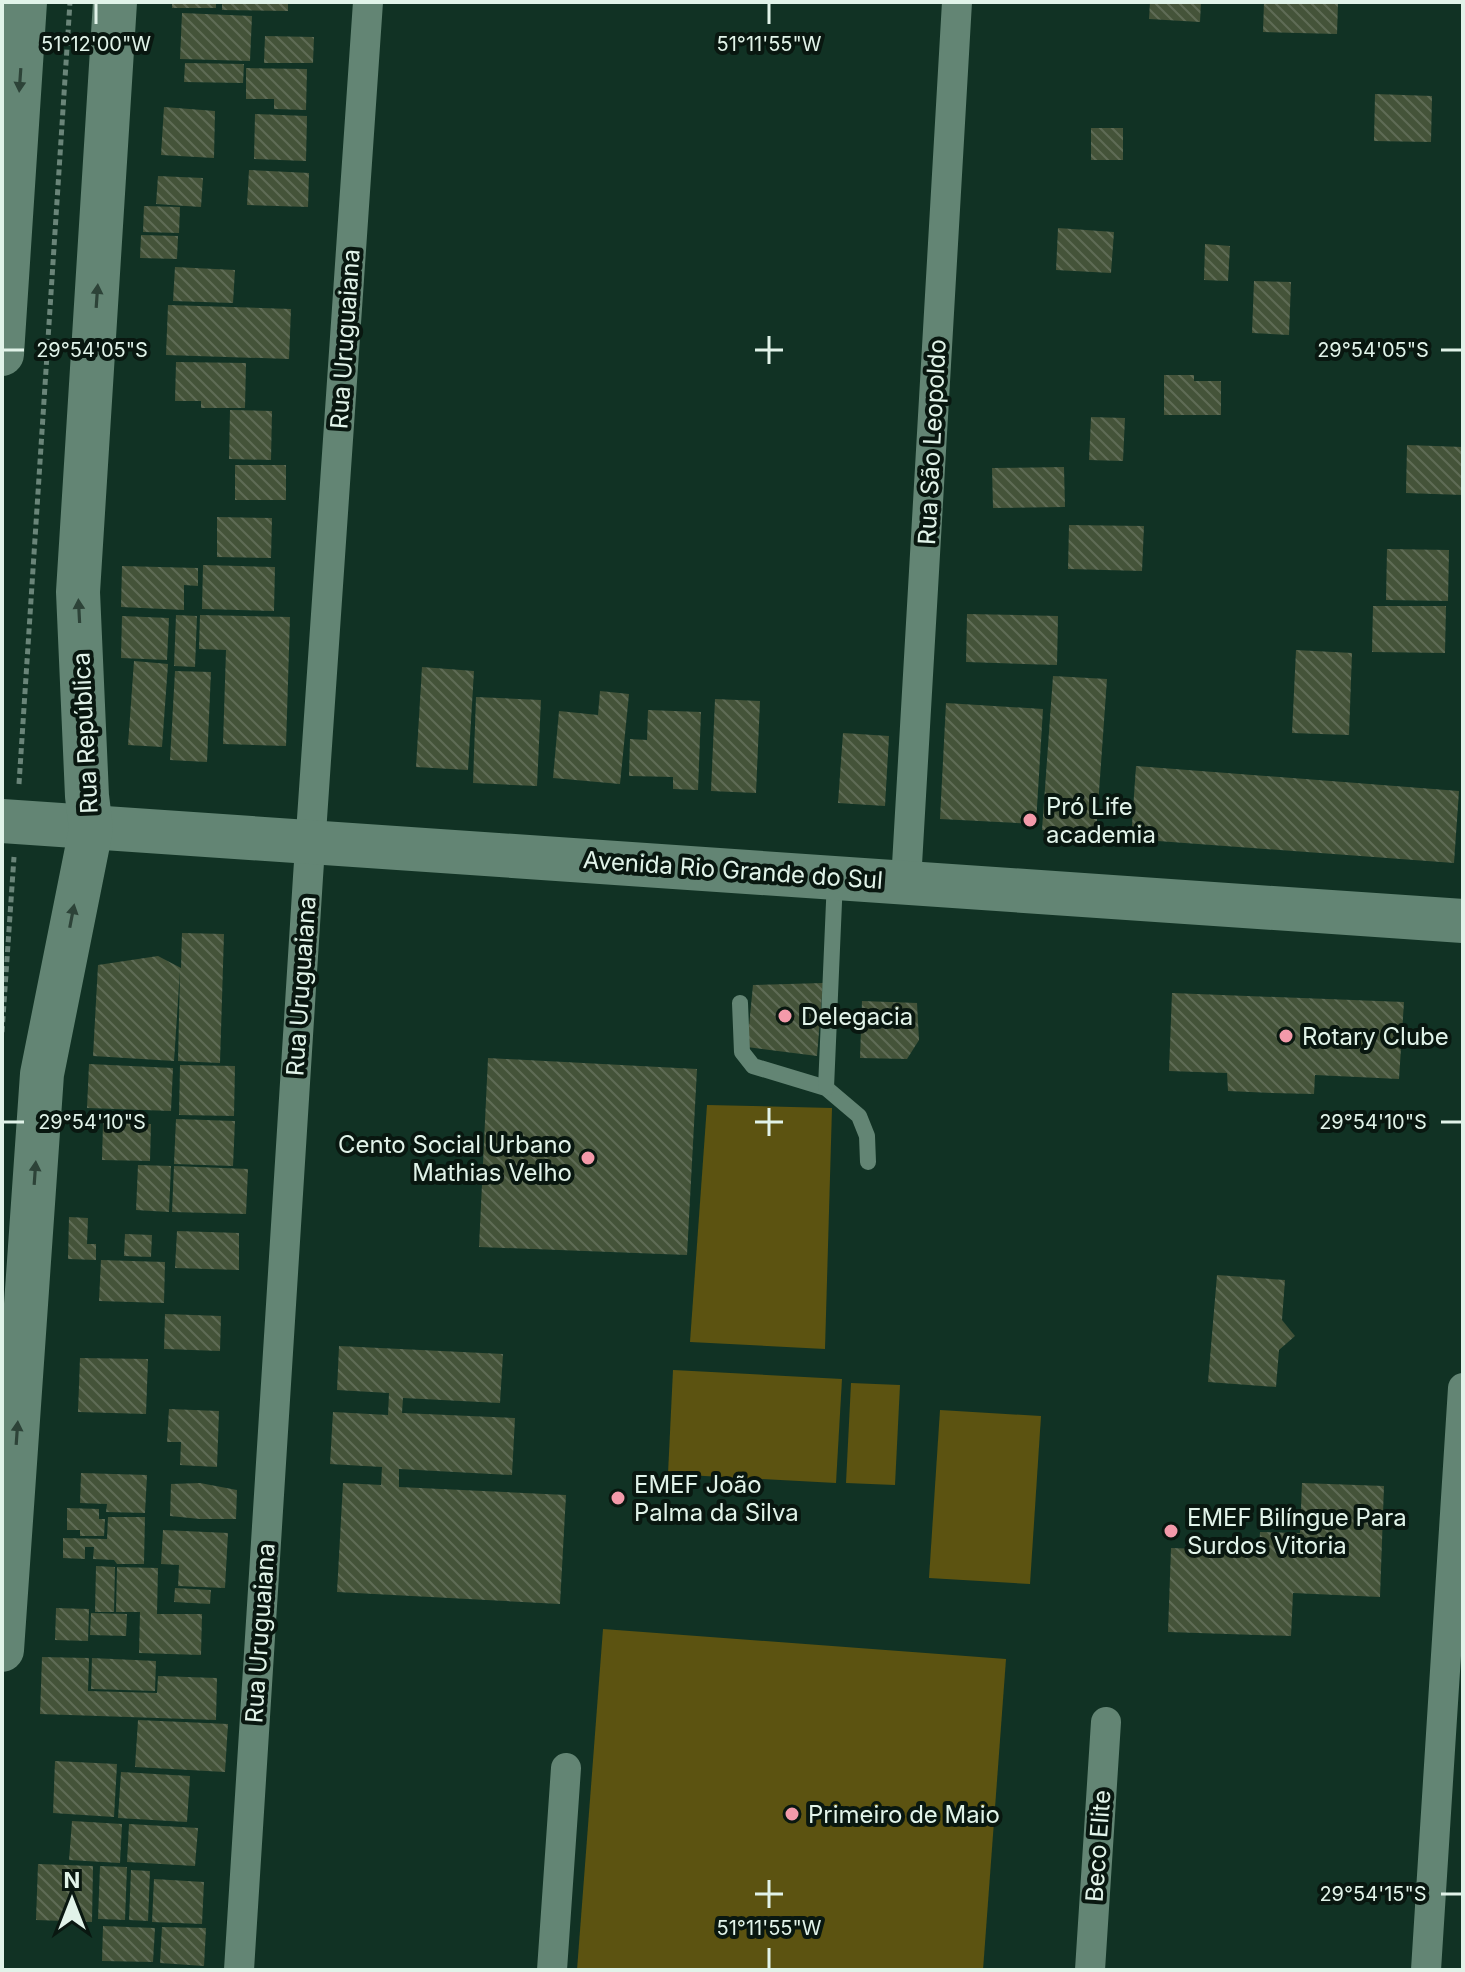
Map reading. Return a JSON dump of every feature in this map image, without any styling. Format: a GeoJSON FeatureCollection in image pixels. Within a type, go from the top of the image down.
{"type":"FeatureCollection","features":[{"type":"Feature","properties":{"kind":"main road"},"geometry":{"type":"LineString","coordinates":[[2,354],[25,2]]}},
{"type":"Feature","properties":{"kind":"main road","name":"Rua República"},"geometry":{"type":"LineString","coordinates":[[2,1650],[42,1074],[91,829],[78,592],[115,2]]}},
{"type":"Feature","properties":{"kind":"main road","name":"Avenida Rio Grande do Sul"},"geometry":{"type":"LineString","coordinates":[[9,821],[1463,921]]}},
{"type":"Feature","properties":{"kind":"street","name":"Rua Uruguaiana"},"geometry":{"type":"LineString","coordinates":[[239,1970],[368,2]]}},
{"type":"Feature","properties":{"kind":"street","name":"Rua São Leopoldo"},"geometry":{"type":"LineString","coordinates":[[906,882],[957,2]]}},
{"type":"Feature","properties":{"kind":"street"},"geometry":{"type":"LineString","coordinates":[[1426,1970],[1463,1388]]}},
{"type":"Feature","properties":{"kind":"street","name":"Beco Elite"},"geometry":{"type":"LineString","coordinates":[[1090,1970],[1106,1722]]}},
{"type":"Feature","properties":{"kind":"street"},"geometry":{"type":"LineString","coordinates":[[552,1970],[566,1768]]}},
{"type":"Feature","properties":{"kind":"lane"},"geometry":{"type":"LineString","coordinates":[[826,1088],[835,877]]}},
{"type":"Feature","properties":{"kind":"lane"},"geometry":{"type":"LineString","coordinates":[[740,1003],[742,1052],[753,1066],[826,1088],[859,1116],[867,1136],[868,1162]]}},
{"type":"Feature","properties":{"kind":"path"},"geometry":{"type":"LineString","coordinates":[[2,1032],[9,821],[70,2]]}},
{"type":"Feature","properties":{"kind":"shaded area"},"geometry":{"type":"Polygon","coordinates":[[[707,1105],[832,1108],[825,1349],[690,1342],[707,1105]]]}},
{"type":"Feature","properties":{"kind":"shaded area"},"geometry":{"type":"Polygon","coordinates":[[[673,1370],[842,1379],[836,1483],[668,1474],[673,1370]]]}},
{"type":"Feature","properties":{"kind":"shaded area"},"geometry":{"type":"Polygon","coordinates":[[[851,1383],[900,1385],[895,1485],[846,1483],[851,1383]]]}},
{"type":"Feature","properties":{"kind":"shaded area"},"geometry":{"type":"Polygon","coordinates":[[[940,1410],[1041,1416],[1030,1584],[929,1578],[940,1410]]]}},
{"type":"Feature","properties":{"kind":"shaded area","name":"Primeiro de Maio"},"geometry":{"type":"Polygon","coordinates":[[[603,1629],[1006,1659],[983,1970],[577,1970],[603,1629]]]}},
{"type":"Feature","properties":{"kind":"building"},"geometry":{"type":"Polygon","coordinates":[[[172,2],[216,2],[216,8],[172,8],[172,2]]]}},
{"type":"Feature","properties":{"kind":"building"},"geometry":{"type":"Polygon","coordinates":[[[222,2],[288,2],[288,11],[222,10],[222,2]]]}},
{"type":"Feature","properties":{"kind":"building"},"geometry":{"type":"Polygon","coordinates":[[[1150,2],[1201,2],[1200,22],[1149,19],[1150,2]]]}},
{"type":"Feature","properties":{"kind":"building"},"geometry":{"type":"Polygon","coordinates":[[[1264,2],[1338,2],[1337,34],[1263,32],[1264,2]]]}},
{"type":"Feature","properties":{"kind":"building"},"geometry":{"type":"Polygon","coordinates":[[[182,13],[252,16],[250,61],[180,59],[182,13]]]}},
{"type":"Feature","properties":{"kind":"building"},"geometry":{"type":"Polygon","coordinates":[[[265,36],[314,37],[313,63],[264,63],[265,36]]]}},
{"type":"Feature","properties":{"kind":"building"},"geometry":{"type":"Polygon","coordinates":[[[185,63],[244,64],[243,83],[184,82],[185,63]]]}},
{"type":"Feature","properties":{"kind":"building"},"geometry":{"type":"Polygon","coordinates":[[[246,68],[307,69],[306,110],[274,109],[274,99],[246,99],[246,68]]]}},
{"type":"Feature","properties":{"kind":"building"},"geometry":{"type":"Polygon","coordinates":[[[1375,94],[1432,96],[1431,142],[1374,141],[1375,94]]]}},
{"type":"Feature","properties":{"kind":"building"},"geometry":{"type":"Polygon","coordinates":[[[164,107],[215,111],[214,158],[161,155],[164,107]]]}},
{"type":"Feature","properties":{"kind":"building"},"geometry":{"type":"Polygon","coordinates":[[[255,114],[307,116],[306,161],[254,159],[255,114]]]}},
{"type":"Feature","properties":{"kind":"building"},"geometry":{"type":"Polygon","coordinates":[[[1091,128],[1123,128],[1123,160],[1091,160],[1091,128]]]}},
{"type":"Feature","properties":{"kind":"building"},"geometry":{"type":"Polygon","coordinates":[[[249,170],[309,173],[308,207],[247,205],[249,170]]]}},
{"type":"Feature","properties":{"kind":"building"},"geometry":{"type":"Polygon","coordinates":[[[158,176],[203,178],[201,207],[156,204],[158,176]]]}},
{"type":"Feature","properties":{"kind":"building"},"geometry":{"type":"Polygon","coordinates":[[[144,206],[180,207],[179,233],[143,232],[144,206]]]}},
{"type":"Feature","properties":{"kind":"building"},"geometry":{"type":"Polygon","coordinates":[[[1058,228],[1114,232],[1111,273],[1056,270],[1058,228]]]}},
{"type":"Feature","properties":{"kind":"building"},"geometry":{"type":"Polygon","coordinates":[[[141,235],[178,236],[177,259],[140,258],[141,235]]]}},
{"type":"Feature","properties":{"kind":"building"},"geometry":{"type":"Polygon","coordinates":[[[1205,244],[1230,246],[1228,281],[1204,280],[1205,244]]]}},
{"type":"Feature","properties":{"kind":"building"},"geometry":{"type":"Polygon","coordinates":[[[175,267],[235,270],[233,303],[173,301],[175,267]]]}},
{"type":"Feature","properties":{"kind":"building"},"geometry":{"type":"Polygon","coordinates":[[[1254,281],[1291,282],[1289,335],[1252,333],[1254,281]]]}},
{"type":"Feature","properties":{"kind":"building"},"geometry":{"type":"Polygon","coordinates":[[[168,305],[291,309],[289,359],[166,355],[168,305]]]}},
{"type":"Feature","properties":{"kind":"building"},"geometry":{"type":"Polygon","coordinates":[[[176,362],[246,363],[245,408],[201,408],[201,401],[175,401],[176,362]]]}},
{"type":"Feature","properties":{"kind":"building"},"geometry":{"type":"Polygon","coordinates":[[[1164,375],[1194,375],[1194,381],[1221,381],[1221,415],[1164,415],[1164,375]]]}},
{"type":"Feature","properties":{"kind":"building"},"geometry":{"type":"Polygon","coordinates":[[[230,410],[272,411],[271,460],[229,459],[230,410]]]}},
{"type":"Feature","properties":{"kind":"building"},"geometry":{"type":"Polygon","coordinates":[[[1091,417],[1125,418],[1123,461],[1089,460],[1091,417]]]}},
{"type":"Feature","properties":{"kind":"building"},"geometry":{"type":"Polygon","coordinates":[[[1407,445],[1463,447],[1463,495],[1406,493],[1407,445]]]}},
{"type":"Feature","properties":{"kind":"building"},"geometry":{"type":"Polygon","coordinates":[[[235,465],[286,465],[286,500],[235,500],[235,465]]]}},
{"type":"Feature","properties":{"kind":"building"},"geometry":{"type":"Polygon","coordinates":[[[1064,467],[1065,507],[993,508],[992,468],[1064,467]]]}},
{"type":"Feature","properties":{"kind":"building"},"geometry":{"type":"Polygon","coordinates":[[[217,517],[272,518],[271,558],[217,557],[217,517]]]}},
{"type":"Feature","properties":{"kind":"building"},"geometry":{"type":"Polygon","coordinates":[[[1069,525],[1144,526],[1142,571],[1068,569],[1069,525]]]}},
{"type":"Feature","properties":{"kind":"building"},"geometry":{"type":"Polygon","coordinates":[[[1387,549],[1449,550],[1448,601],[1386,600],[1387,549]]]}},
{"type":"Feature","properties":{"kind":"building"},"geometry":{"type":"Polygon","coordinates":[[[203,565],[275,567],[274,611],[202,609],[203,565]]]}},
{"type":"Feature","properties":{"kind":"building"},"geometry":{"type":"Polygon","coordinates":[[[122,566],[198,568],[198,586],[184,585],[184,610],[121,607],[122,566]]]}},
{"type":"Feature","properties":{"kind":"building"},"geometry":{"type":"Polygon","coordinates":[[[1373,606],[1446,606],[1445,653],[1372,652],[1373,606]]]}},
{"type":"Feature","properties":{"kind":"building"},"geometry":{"type":"Polygon","coordinates":[[[967,614],[1058,616],[1057,665],[966,662],[967,614]]]}},
{"type":"Feature","properties":{"kind":"building"},"geometry":{"type":"Polygon","coordinates":[[[176,615],[197,616],[195,667],[174,666],[176,615]]]}},
{"type":"Feature","properties":{"kind":"building"},"geometry":{"type":"Polygon","coordinates":[[[200,615],[290,617],[286,746],[223,744],[226,650],[199,649],[200,615]]]}},
{"type":"Feature","properties":{"kind":"building"},"geometry":{"type":"Polygon","coordinates":[[[122,616],[169,618],[167,660],[121,658],[122,616]]]}},
{"type":"Feature","properties":{"kind":"building"},"geometry":{"type":"Polygon","coordinates":[[[1296,650],[1352,653],[1349,735],[1292,733],[1296,650]]]}},
{"type":"Feature","properties":{"kind":"building"},"geometry":{"type":"Polygon","coordinates":[[[134,661],[168,664],[162,747],[128,745],[134,661]]]}},
{"type":"Feature","properties":{"kind":"building"},"geometry":{"type":"Polygon","coordinates":[[[422,667],[474,671],[468,770],[416,767],[422,667]]]}},
{"type":"Feature","properties":{"kind":"building"},"geometry":{"type":"Polygon","coordinates":[[[175,671],[211,672],[207,762],[170,760],[175,671]]]}},
{"type":"Feature","properties":{"kind":"building"},"geometry":{"type":"Polygon","coordinates":[[[1053,676],[1107,679],[1096,834],[1042,830],[1053,676]]]}},
{"type":"Feature","properties":{"kind":"building"},"geometry":{"type":"Polygon","coordinates":[[[600,691],[629,694],[620,784],[553,778],[559,711],[598,715],[600,691]]]}},
{"type":"Feature","properties":{"kind":"building"},"geometry":{"type":"Polygon","coordinates":[[[476,697],[541,700],[537,786],[473,783],[476,697]]]}},
{"type":"Feature","properties":{"kind":"building"},"geometry":{"type":"Polygon","coordinates":[[[715,699],[760,701],[756,793],[711,791],[715,699]]]}},
{"type":"Feature","properties":{"kind":"building"},"geometry":{"type":"Polygon","coordinates":[[[946,703],[1043,709],[1036,824],[940,819],[946,703]]]}},
{"type":"Feature","properties":{"kind":"building"},"geometry":{"type":"Polygon","coordinates":[[[648,710],[701,712],[698,790],[673,789],[673,777],[629,776],[630,739],[647,740],[648,710]]]}},
{"type":"Feature","properties":{"kind":"building"},"geometry":{"type":"Polygon","coordinates":[[[843,733],[889,736],[885,806],[838,803],[843,733]]]}},
{"type":"Feature","properties":{"kind":"building"},"geometry":{"type":"Polygon","coordinates":[[[1136,766],[1459,791],[1454,863],[1131,839],[1136,766]]]}},
{"type":"Feature","properties":{"kind":"building"},"geometry":{"type":"Polygon","coordinates":[[[182,933],[224,934],[220,1063],[178,1061],[180,971],[174,1061],[93,1056],[98,965],[158,956],[181,968],[182,933]]]}},
{"type":"Feature","properties":{"kind":"building","name":"Delegacia"},"geometry":{"type":"Polygon","coordinates":[[[823,983],[817,1056],[747,1047],[753,985],[823,983]]]}},
{"type":"Feature","properties":{"kind":"building","name":"Rotary Clube"},"geometry":{"type":"Polygon","coordinates":[[[1172,993],[1404,1002],[1399,1079],[1315,1075],[1314,1094],[1272,1093],[1228,1091],[1227,1073],[1169,1071],[1172,993]]]}},
{"type":"Feature","properties":{"kind":"building"},"geometry":{"type":"Polygon","coordinates":[[[862,1001],[917,1003],[919,1040],[907,1059],[860,1058],[862,1001]]]}},
{"type":"Feature","properties":{"kind":"building","name":"Cento Social Urbano Mathias Velho"},"geometry":{"type":"Polygon","coordinates":[[[488,1058],[697,1069],[687,1255],[479,1247],[488,1058]]]}},
{"type":"Feature","properties":{"kind":"building"},"geometry":{"type":"Polygon","coordinates":[[[89,1064],[173,1068],[171,1111],[87,1108],[89,1064]]]}},
{"type":"Feature","properties":{"kind":"building"},"geometry":{"type":"Polygon","coordinates":[[[180,1065],[235,1066],[234,1116],[179,1115],[180,1065]]]}},
{"type":"Feature","properties":{"kind":"building"},"geometry":{"type":"Polygon","coordinates":[[[176,1119],[235,1121],[233,1166],[174,1164],[176,1119]]]}},
{"type":"Feature","properties":{"kind":"building"},"geometry":{"type":"Polygon","coordinates":[[[103,1123],[151,1124],[150,1161],[102,1160],[103,1123]]]}},
{"type":"Feature","properties":{"kind":"building"},"geometry":{"type":"Polygon","coordinates":[[[138,1165],[171,1166],[169,1212],[136,1210],[138,1165]]]}},
{"type":"Feature","properties":{"kind":"building"},"geometry":{"type":"Polygon","coordinates":[[[174,1166],[248,1169],[246,1214],[172,1212],[174,1166]]]}},
{"type":"Feature","properties":{"kind":"building"},"geometry":{"type":"Polygon","coordinates":[[[69,1217],[88,1218],[87,1244],[96,1244],[96,1260],[68,1259],[69,1217]]]}},
{"type":"Feature","properties":{"kind":"building"},"geometry":{"type":"Polygon","coordinates":[[[177,1231],[239,1233],[239,1270],[175,1268],[177,1231]]]}},
{"type":"Feature","properties":{"kind":"building"},"geometry":{"type":"Polygon","coordinates":[[[125,1234],[152,1235],[151,1257],[124,1256],[125,1234]]]}},
{"type":"Feature","properties":{"kind":"building"},"geometry":{"type":"Polygon","coordinates":[[[101,1260],[165,1262],[164,1303],[99,1301],[101,1260]]]}},
{"type":"Feature","properties":{"kind":"building"},"geometry":{"type":"Polygon","coordinates":[[[1217,1275],[1285,1280],[1282,1320],[1295,1336],[1279,1350],[1276,1387],[1208,1382],[1217,1275]]]}},
{"type":"Feature","properties":{"kind":"building"},"geometry":{"type":"Polygon","coordinates":[[[165,1314],[221,1316],[220,1351],[164,1349],[165,1314]]]}},
{"type":"Feature","properties":{"kind":"building"},"geometry":{"type":"Polygon","coordinates":[[[339,1346],[503,1354],[500,1403],[403,1398],[402,1413],[515,1418],[512,1475],[399,1469],[399,1487],[566,1495],[560,1604],[337,1592],[343,1483],[381,1485],[382,1467],[330,1464],[333,1412],[388,1415],[389,1393],[337,1390],[339,1346]]]}},
{"type":"Feature","properties":{"kind":"building"},"geometry":{"type":"Polygon","coordinates":[[[80,1358],[148,1359],[146,1414],[78,1412],[80,1358]]]}},
{"type":"Feature","properties":{"kind":"building"},"geometry":{"type":"Polygon","coordinates":[[[169,1409],[219,1411],[217,1467],[180,1465],[181,1442],[167,1442],[169,1409]]]}},
{"type":"Feature","properties":{"kind":"building"},"geometry":{"type":"Polygon","coordinates":[[[81,1473],[147,1475],[145,1513],[106,1512],[107,1504],[80,1503],[81,1473]]]}},
{"type":"Feature","properties":{"kind":"building"},"geometry":{"type":"Polygon","coordinates":[[[200,1483],[237,1490],[236,1519],[170,1516],[171,1484],[200,1483]]]}},
{"type":"Feature","properties":{"kind":"building"},"geometry":{"type":"Polygon","coordinates":[[[1302,1483],[1384,1486],[1380,1597],[1293,1593],[1291,1636],[1168,1632],[1171,1548],[1259,1551],[1260,1532],[1300,1533],[1302,1483]]]}},
{"type":"Feature","properties":{"kind":"building"},"geometry":{"type":"Polygon","coordinates":[[[67,1508],[99,1509],[99,1519],[105,1519],[104,1536],[80,1536],[80,1530],[67,1530],[67,1508]]]}},
{"type":"Feature","properties":{"kind":"building"},"geometry":{"type":"Polygon","coordinates":[[[108,1517],[145,1517],[144,1564],[117,1564],[114,1560],[93,1559],[94,1547],[85,1547],[85,1559],[63,1558],[63,1538],[107,1539],[108,1517]]]}},
{"type":"Feature","properties":{"kind":"building"},"geometry":{"type":"Polygon","coordinates":[[[163,1530],[228,1533],[225,1588],[178,1586],[179,1565],[161,1564],[163,1530]]]}},
{"type":"Feature","properties":{"kind":"building"},"geometry":{"type":"Polygon","coordinates":[[[96,1566],[115,1567],[114,1612],[95,1612],[96,1566]]]}},
{"type":"Feature","properties":{"kind":"building"},"geometry":{"type":"Polygon","coordinates":[[[117,1567],[158,1568],[157,1614],[202,1614],[201,1655],[139,1653],[140,1612],[116,1612],[117,1567]]]}},
{"type":"Feature","properties":{"kind":"building"},"geometry":{"type":"Polygon","coordinates":[[[175,1588],[211,1590],[210,1604],[174,1602],[175,1588]]]}},
{"type":"Feature","properties":{"kind":"building"},"geometry":{"type":"Polygon","coordinates":[[[56,1608],[89,1609],[88,1641],[55,1640],[56,1608]]]}},
{"type":"Feature","properties":{"kind":"building"},"geometry":{"type":"Polygon","coordinates":[[[91,1613],[127,1614],[126,1636],[90,1635],[91,1613]]]}},
{"type":"Feature","properties":{"kind":"building"},"geometry":{"type":"Polygon","coordinates":[[[42,1657],[89,1658],[88,1691],[157,1693],[158,1676],[217,1678],[216,1720],[40,1714],[42,1657]]]}},
{"type":"Feature","properties":{"kind":"building"},"geometry":{"type":"Polygon","coordinates":[[[92,1658],[156,1661],[155,1691],[91,1689],[92,1658]]]}},
{"type":"Feature","properties":{"kind":"building"},"geometry":{"type":"Polygon","coordinates":[[[138,1720],[228,1724],[225,1772],[135,1767],[138,1720]]]}},
{"type":"Feature","properties":{"kind":"building"},"geometry":{"type":"Polygon","coordinates":[[[55,1761],[117,1764],[114,1817],[53,1813],[55,1761]]]}},
{"type":"Feature","properties":{"kind":"building"},"geometry":{"type":"Polygon","coordinates":[[[121,1772],[190,1776],[187,1822],[118,1818],[121,1772]]]}},
{"type":"Feature","properties":{"kind":"building"},"geometry":{"type":"Polygon","coordinates":[[[72,1821],[122,1824],[120,1863],[69,1860],[72,1821]]]}},
{"type":"Feature","properties":{"kind":"building"},"geometry":{"type":"Polygon","coordinates":[[[129,1824],[198,1828],[195,1866],[127,1862],[129,1824]]]}},
{"type":"Feature","properties":{"kind":"building"},"geometry":{"type":"Polygon","coordinates":[[[38,1864],[93,1866],[92,1922],[36,1920],[38,1864]]]}},
{"type":"Feature","properties":{"kind":"building"},"geometry":{"type":"Polygon","coordinates":[[[100,1866],[127,1867],[125,1920],[98,1919],[100,1866]]]}},
{"type":"Feature","properties":{"kind":"building"},"geometry":{"type":"Polygon","coordinates":[[[131,1870],[150,1871],[148,1921],[129,1920],[131,1870]]]}},
{"type":"Feature","properties":{"kind":"building"},"geometry":{"type":"Polygon","coordinates":[[[154,1879],[204,1882],[202,1924],[152,1922],[154,1879]]]}},
{"type":"Feature","properties":{"kind":"building"},"geometry":{"type":"Polygon","coordinates":[[[103,1926],[155,1928],[153,1962],[102,1961],[103,1926]]]}},
{"type":"Feature","properties":{"kind":"building"},"geometry":{"type":"Polygon","coordinates":[[[162,1927],[206,1928],[204,1966],[160,1963],[162,1927]]]}},
{"type":"Feature","properties":{"kind":"place","name":"Pró Life academia"},"geometry":{"type":"Point","coordinates":[1030,820]}},
{"type":"Feature","properties":{"kind":"place","name":"Delegacia"},"geometry":{"type":"Point","coordinates":[785,1016]}},
{"type":"Feature","properties":{"kind":"place","name":"Rotary Clube"},"geometry":{"type":"Point","coordinates":[1286,1036]}},
{"type":"Feature","properties":{"kind":"place","name":"Cento Social Urbano Mathias Velho"},"geometry":{"type":"Point","coordinates":[588,1158]}},
{"type":"Feature","properties":{"kind":"place","name":"EMEF João Palma da Silva"},"geometry":{"type":"Point","coordinates":[618,1498]}},
{"type":"Feature","properties":{"kind":"place","name":"EMEF Bilíngue Para Surdos Vitoria"},"geometry":{"type":"Point","coordinates":[1171,1531]}},
{"type":"Feature","properties":{"kind":"place","name":"Primeiro de Maio"},"geometry":{"type":"Point","coordinates":[792,1814]}}]}
